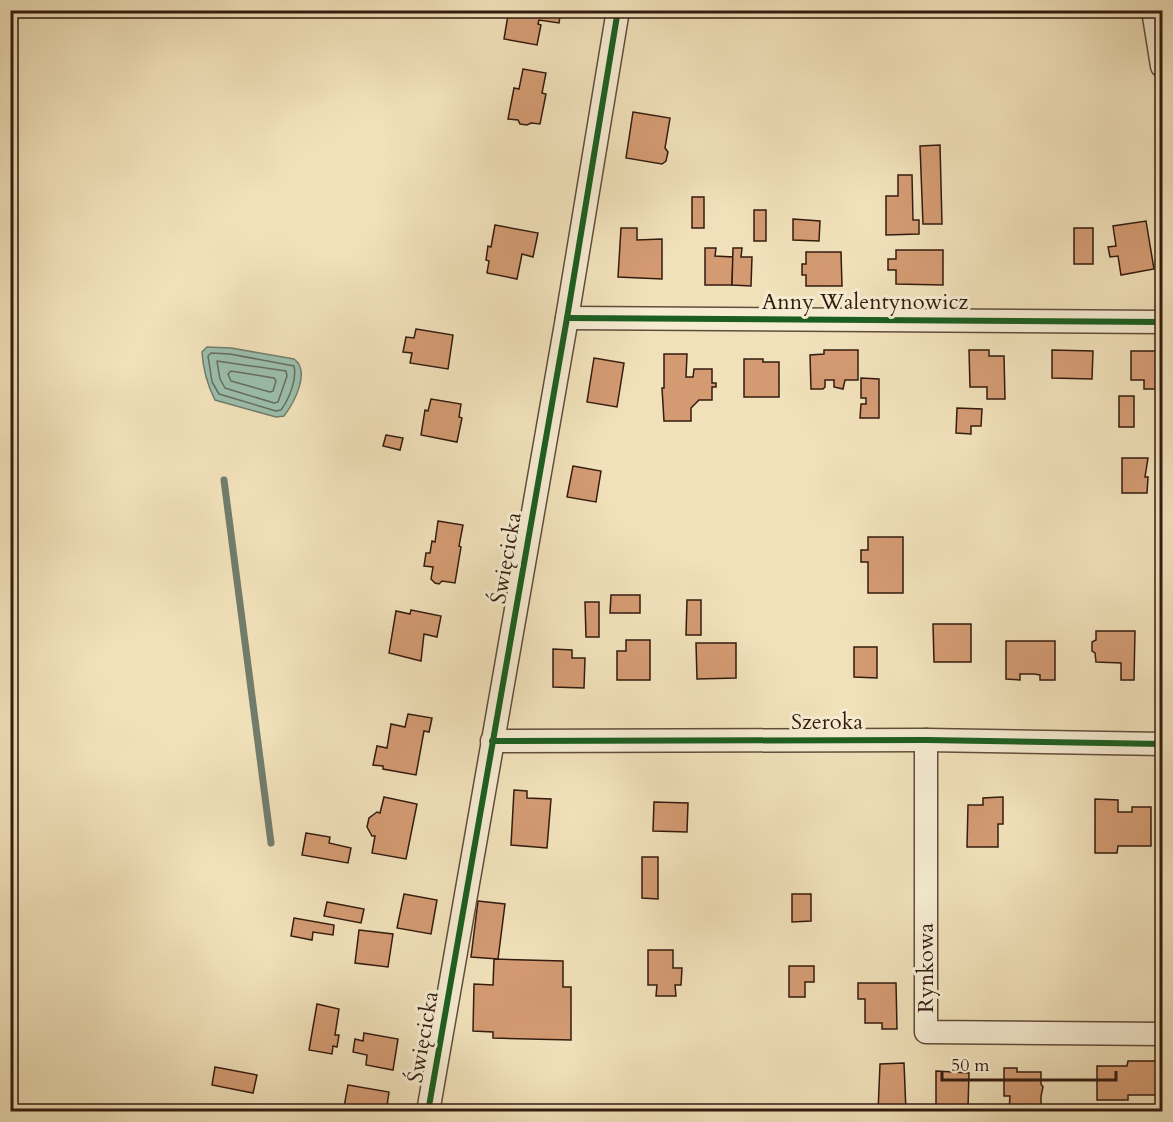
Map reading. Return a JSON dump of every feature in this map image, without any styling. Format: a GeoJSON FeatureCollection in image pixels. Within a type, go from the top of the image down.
{"type":"FeatureCollection","features":[{"type":"Feature","properties":{"kind":"street","name":"Święcicka"},"geometry":{"type":"LineString","coordinates":[[428,1112],[567,318],[618,10]]}},
{"type":"Feature","properties":{"kind":"street"},"geometry":{"type":"LineString","coordinates":[[1153,10],[1162,66]]}},
{"type":"Feature","properties":{"kind":"street","name":"Anny Walentynowicz"},"geometry":{"type":"LineString","coordinates":[[567,318],[1162,322]]}},
{"type":"Feature","properties":{"kind":"street","name":"Szeroka"},"geometry":{"type":"LineString","coordinates":[[492,741],[927,740],[1162,744]]}},
{"type":"Feature","properties":{"kind":"street","name":"Rynkowa"},"geometry":{"type":"LineString","coordinates":[[927,740],[926,1032],[1162,1034]]}},
{"type":"Feature","properties":{"kind":"water"},"geometry":{"type":"Polygon","coordinates":[[[207,347],[231,348],[294,359],[299,364],[301,379],[296,395],[284,416],[276,417],[215,400],[203,365],[202,352],[207,347]]]}},
{"type":"Feature","properties":{"kind":"building"},"geometry":{"type":"Polygon","coordinates":[[[561,10],[559,23],[539,20],[538,24],[541,25],[537,45],[504,39],[508,15],[485,11],[561,10]]]}},
{"type":"Feature","properties":{"kind":"building"},"geometry":{"type":"Polygon","coordinates":[[[523,69],[546,73],[542,93],[546,94],[540,124],[520,124],[518,120],[508,119],[514,88],[519,89],[523,69]]]}},
{"type":"Feature","properties":{"kind":"building"},"geometry":{"type":"Polygon","coordinates":[[[633,112],[670,118],[665,148],[668,152],[666,161],[662,164],[626,158],[633,112]]]}},
{"type":"Feature","properties":{"kind":"building"},"geometry":{"type":"Polygon","coordinates":[[[940,145],[942,224],[923,224],[920,146],[940,145]]]}},
{"type":"Feature","properties":{"kind":"building"},"geometry":{"type":"Polygon","coordinates":[[[898,175],[912,175],[913,220],[919,220],[919,234],[886,235],[886,196],[898,196],[898,175]]]}},
{"type":"Feature","properties":{"kind":"building"},"geometry":{"type":"Polygon","coordinates":[[[692,197],[704,197],[704,228],[692,228],[692,197]]]}},
{"type":"Feature","properties":{"kind":"building"},"geometry":{"type":"Polygon","coordinates":[[[754,210],[766,210],[766,241],[754,241],[754,210]]]}},
{"type":"Feature","properties":{"kind":"building"},"geometry":{"type":"Polygon","coordinates":[[[793,219],[820,221],[819,241],[793,240],[793,219]]]}},
{"type":"Feature","properties":{"kind":"building"},"geometry":{"type":"Polygon","coordinates":[[[1146,221],[1154,269],[1121,275],[1118,256],[1110,257],[1108,247],[1116,246],[1113,226],[1146,221]]]}},
{"type":"Feature","properties":{"kind":"building"},"geometry":{"type":"Polygon","coordinates":[[[495,225],[538,233],[533,257],[522,254],[517,279],[487,273],[488,246],[491,247],[495,225]]]}},
{"type":"Feature","properties":{"kind":"building"},"geometry":{"type":"Polygon","coordinates":[[[621,228],[637,228],[637,240],[662,239],[662,279],[618,277],[621,228]]]}},
{"type":"Feature","properties":{"kind":"building"},"geometry":{"type":"Polygon","coordinates":[[[1074,228],[1093,228],[1093,264],[1074,264],[1074,228]]]}},
{"type":"Feature","properties":{"kind":"building"},"geometry":{"type":"Polygon","coordinates":[[[705,248],[716,248],[715,256],[733,257],[732,285],[705,285],[705,248]]]}},
{"type":"Feature","properties":{"kind":"building"},"geometry":{"type":"Polygon","coordinates":[[[733,248],[742,248],[741,257],[752,257],[751,286],[732,285],[733,248]]]}},
{"type":"Feature","properties":{"kind":"building"},"geometry":{"type":"Polygon","coordinates":[[[896,250],[943,250],[943,285],[896,284],[896,270],[888,270],[888,259],[896,259],[896,250]]]}},
{"type":"Feature","properties":{"kind":"building"},"geometry":{"type":"Polygon","coordinates":[[[806,252],[841,252],[842,286],[806,286],[806,275],[802,275],[802,264],[806,264],[806,252]]]}},
{"type":"Feature","properties":{"kind":"building"},"geometry":{"type":"Polygon","coordinates":[[[416,329],[453,335],[448,369],[410,363],[412,353],[403,352],[406,337],[414,338],[416,329]]]}},
{"type":"Feature","properties":{"kind":"building"},"geometry":{"type":"Polygon","coordinates":[[[824,350],[858,350],[858,380],[845,380],[843,389],[834,387],[834,380],[825,380],[823,389],[811,389],[810,355],[824,354],[824,350]]]}},
{"type":"Feature","properties":{"kind":"building"},"geometry":{"type":"Polygon","coordinates":[[[969,350],[989,350],[989,356],[1004,356],[1005,399],[987,399],[987,387],[970,387],[969,350]]]}},
{"type":"Feature","properties":{"kind":"building"},"geometry":{"type":"Polygon","coordinates":[[[1052,350],[1093,351],[1092,379],[1052,378],[1052,350]]]}},
{"type":"Feature","properties":{"kind":"building"},"geometry":{"type":"Polygon","coordinates":[[[1131,351],[1162,351],[1161,389],[1144,389],[1144,380],[1131,380],[1131,351]]]}},
{"type":"Feature","properties":{"kind":"building"},"geometry":{"type":"Polygon","coordinates":[[[664,354],[687,354],[686,377],[693,377],[694,369],[712,369],[712,383],[716,383],[716,387],[712,387],[712,400],[699,400],[691,408],[691,421],[664,421],[662,388],[664,388],[664,354]]]}},
{"type":"Feature","properties":{"kind":"building"},"geometry":{"type":"Polygon","coordinates":[[[594,358],[624,363],[617,407],[587,402],[594,358]]]}},
{"type":"Feature","properties":{"kind":"building"},"geometry":{"type":"Polygon","coordinates":[[[744,359],[779,362],[779,397],[744,397],[744,359]]]}},
{"type":"Feature","properties":{"kind":"building"},"geometry":{"type":"Polygon","coordinates":[[[861,378],[879,379],[879,418],[860,418],[861,404],[866,404],[866,398],[861,398],[861,378]]]}},
{"type":"Feature","properties":{"kind":"building"},"geometry":{"type":"Polygon","coordinates":[[[1119,396],[1134,396],[1134,427],[1119,427],[1119,396]]]}},
{"type":"Feature","properties":{"kind":"building"},"geometry":{"type":"Polygon","coordinates":[[[431,399],[461,404],[459,417],[462,418],[457,442],[421,435],[425,410],[428,411],[431,399]]]}},
{"type":"Feature","properties":{"kind":"building"},"geometry":{"type":"Polygon","coordinates":[[[957,408],[982,409],[981,426],[971,426],[971,434],[956,433],[957,408]]]}},
{"type":"Feature","properties":{"kind":"building"},"geometry":{"type":"Polygon","coordinates":[[[386,435],[403,438],[400,450],[383,446],[386,435]]]}},
{"type":"Feature","properties":{"kind":"building"},"geometry":{"type":"Polygon","coordinates":[[[1122,458],[1148,458],[1145,477],[1148,477],[1147,493],[1122,493],[1122,458]]]}},
{"type":"Feature","properties":{"kind":"building"},"geometry":{"type":"Polygon","coordinates":[[[573,466],[601,471],[596,502],[567,497],[573,466]]]}},
{"type":"Feature","properties":{"kind":"building"},"geometry":{"type":"Polygon","coordinates":[[[438,521],[463,525],[455,583],[442,581],[439,584],[435,583],[431,579],[433,567],[424,566],[426,553],[430,553],[432,541],[435,542],[438,521]]]}},
{"type":"Feature","properties":{"kind":"building"},"geometry":{"type":"Polygon","coordinates":[[[868,537],[903,537],[903,593],[868,593],[868,562],[861,562],[861,550],[868,550],[868,537]]]}},
{"type":"Feature","properties":{"kind":"building"},"geometry":{"type":"Polygon","coordinates":[[[611,595],[640,595],[640,613],[610,613],[611,595]]]}},
{"type":"Feature","properties":{"kind":"building"},"geometry":{"type":"Polygon","coordinates":[[[687,600],[701,600],[701,635],[686,635],[687,600]]]}},
{"type":"Feature","properties":{"kind":"building"},"geometry":{"type":"Polygon","coordinates":[[[585,602],[599,602],[599,637],[586,637],[585,602]]]}},
{"type":"Feature","properties":{"kind":"building"},"geometry":{"type":"Polygon","coordinates":[[[411,610],[441,616],[437,637],[424,634],[421,661],[389,653],[396,611],[410,614],[411,610]]]}},
{"type":"Feature","properties":{"kind":"building"},"geometry":{"type":"Polygon","coordinates":[[[933,624],[971,624],[971,662],[934,662],[933,624]]]}},
{"type":"Feature","properties":{"kind":"building"},"geometry":{"type":"Polygon","coordinates":[[[1096,631],[1135,631],[1134,680],[1121,680],[1121,663],[1096,662],[1092,642],[1096,640],[1096,631]]]}},
{"type":"Feature","properties":{"kind":"building"},"geometry":{"type":"Polygon","coordinates":[[[626,640],[650,640],[650,680],[617,680],[617,651],[626,651],[626,640]]]}},
{"type":"Feature","properties":{"kind":"building"},"geometry":{"type":"Polygon","coordinates":[[[1006,641],[1055,641],[1055,680],[1040,680],[1040,675],[1034,674],[1020,674],[1020,680],[1006,679],[1006,641]]]}},
{"type":"Feature","properties":{"kind":"building"},"geometry":{"type":"Polygon","coordinates":[[[696,643],[736,643],[736,678],[697,679],[696,643]]]}},
{"type":"Feature","properties":{"kind":"building"},"geometry":{"type":"Polygon","coordinates":[[[854,647],[877,647],[877,678],[854,677],[854,647]]]}},
{"type":"Feature","properties":{"kind":"building"},"geometry":{"type":"Polygon","coordinates":[[[553,649],[572,650],[572,658],[585,658],[584,688],[553,687],[553,649]]]}},
{"type":"Feature","properties":{"kind":"building"},"geometry":{"type":"Polygon","coordinates":[[[408,714],[432,718],[429,732],[424,731],[416,775],[373,765],[377,746],[387,748],[391,724],[405,727],[408,714]]]}},
{"type":"Feature","properties":{"kind":"building"},"geometry":{"type":"Polygon","coordinates":[[[514,790],[527,791],[527,798],[551,799],[547,848],[511,845],[514,790]]]}},
{"type":"Feature","properties":{"kind":"building"},"geometry":{"type":"Polygon","coordinates":[[[384,797],[417,804],[406,859],[372,853],[375,836],[372,836],[367,827],[369,818],[377,812],[380,813],[384,797]]]}},
{"type":"Feature","properties":{"kind":"building"},"geometry":{"type":"Polygon","coordinates":[[[1003,797],[1003,824],[998,824],[998,847],[967,847],[968,805],[983,805],[983,798],[1003,797]]]}},
{"type":"Feature","properties":{"kind":"building"},"geometry":{"type":"Polygon","coordinates":[[[1095,799],[1118,800],[1118,812],[1132,812],[1132,807],[1151,807],[1151,846],[1118,846],[1117,853],[1095,853],[1095,799]]]}},
{"type":"Feature","properties":{"kind":"building"},"geometry":{"type":"Polygon","coordinates":[[[654,802],[688,803],[687,832],[653,831],[654,802]]]}},
{"type":"Feature","properties":{"kind":"building"},"geometry":{"type":"Polygon","coordinates":[[[306,833],[330,837],[329,843],[351,848],[348,863],[302,855],[306,833]]]}},
{"type":"Feature","properties":{"kind":"building"},"geometry":{"type":"Polygon","coordinates":[[[642,857],[658,857],[658,899],[642,898],[642,857]]]}},
{"type":"Feature","properties":{"kind":"building"},"geometry":{"type":"Polygon","coordinates":[[[404,894],[437,900],[431,934],[397,928],[404,894]]]}},
{"type":"Feature","properties":{"kind":"building"},"geometry":{"type":"Polygon","coordinates":[[[792,894],[811,894],[811,921],[792,922],[792,894]]]}},
{"type":"Feature","properties":{"kind":"building"},"geometry":{"type":"Polygon","coordinates":[[[478,901],[505,904],[498,959],[471,957],[478,901]]]}},
{"type":"Feature","properties":{"kind":"building"},"geometry":{"type":"Polygon","coordinates":[[[327,902],[364,909],[361,923],[324,916],[327,902]]]}},
{"type":"Feature","properties":{"kind":"building"},"geometry":{"type":"Polygon","coordinates":[[[294,918],[334,925],[333,935],[313,932],[312,940],[291,936],[294,918]]]}},
{"type":"Feature","properties":{"kind":"building"},"geometry":{"type":"Polygon","coordinates":[[[359,930],[393,934],[388,967],[355,963],[359,930]]]}},
{"type":"Feature","properties":{"kind":"building"},"geometry":{"type":"Polygon","coordinates":[[[648,950],[673,950],[673,968],[682,968],[681,985],[675,985],[676,996],[656,996],[657,985],[648,985],[648,950]]]}},
{"type":"Feature","properties":{"kind":"building"},"geometry":{"type":"Polygon","coordinates":[[[494,959],[563,961],[563,987],[571,987],[571,1040],[493,1038],[493,1032],[473,1031],[474,984],[493,985],[494,959]]]}},
{"type":"Feature","properties":{"kind":"building"},"geometry":{"type":"Polygon","coordinates":[[[789,966],[814,966],[814,982],[805,982],[805,997],[789,997],[789,966]]]}},
{"type":"Feature","properties":{"kind":"building"},"geometry":{"type":"Polygon","coordinates":[[[858,983],[896,983],[897,1029],[882,1029],[882,1023],[865,1023],[865,999],[858,999],[858,983]]]}},
{"type":"Feature","properties":{"kind":"building"},"geometry":{"type":"Polygon","coordinates":[[[317,1004],[339,1009],[335,1035],[339,1035],[337,1047],[333,1046],[332,1054],[309,1050],[317,1004]]]}},
{"type":"Feature","properties":{"kind":"building"},"geometry":{"type":"Polygon","coordinates":[[[364,1033],[398,1039],[393,1070],[366,1065],[367,1055],[353,1052],[355,1039],[363,1041],[364,1033]]]}},
{"type":"Feature","properties":{"kind":"building"},"geometry":{"type":"Polygon","coordinates":[[[1128,1061],[1161,1061],[1161,1095],[1128,1095],[1128,1100],[1097,1100],[1097,1066],[1127,1066],[1128,1061]]]}},
{"type":"Feature","properties":{"kind":"building"},"geometry":{"type":"Polygon","coordinates":[[[904,1063],[906,1112],[878,1112],[880,1064],[904,1063]]]}},
{"type":"Feature","properties":{"kind":"building"},"geometry":{"type":"Polygon","coordinates":[[[215,1067],[257,1075],[253,1093],[212,1085],[215,1067]]]}},
{"type":"Feature","properties":{"kind":"building"},"geometry":{"type":"Polygon","coordinates":[[[1004,1068],[1017,1068],[1017,1072],[1041,1072],[1043,1087],[1041,1110],[1009,1111],[1010,1096],[1004,1096],[1004,1068]]]}},
{"type":"Feature","properties":{"kind":"building"},"geometry":{"type":"Polygon","coordinates":[[[936,1071],[969,1073],[968,1108],[936,1108],[936,1071]]]}},
{"type":"Feature","properties":{"kind":"building"},"geometry":{"type":"Polygon","coordinates":[[[348,1085],[389,1092],[386,1112],[343,1112],[348,1085]]]}},
{"type":"Feature","properties":{"kind":"waterway"},"geometry":{"type":"LineString","coordinates":[[224,480],[271,843]]}},
{"type":"Feature","properties":{"kind":"cycle path"},"geometry":{"type":"LineString","coordinates":[[428,1112],[567,318],[618,10]]}},
{"type":"Feature","properties":{"kind":"cycle path"},"geometry":{"type":"LineString","coordinates":[[567,318],[1162,322]]}},
{"type":"Feature","properties":{"kind":"cycle path"},"geometry":{"type":"LineString","coordinates":[[492,741],[926,740],[1162,744]]}}]}
